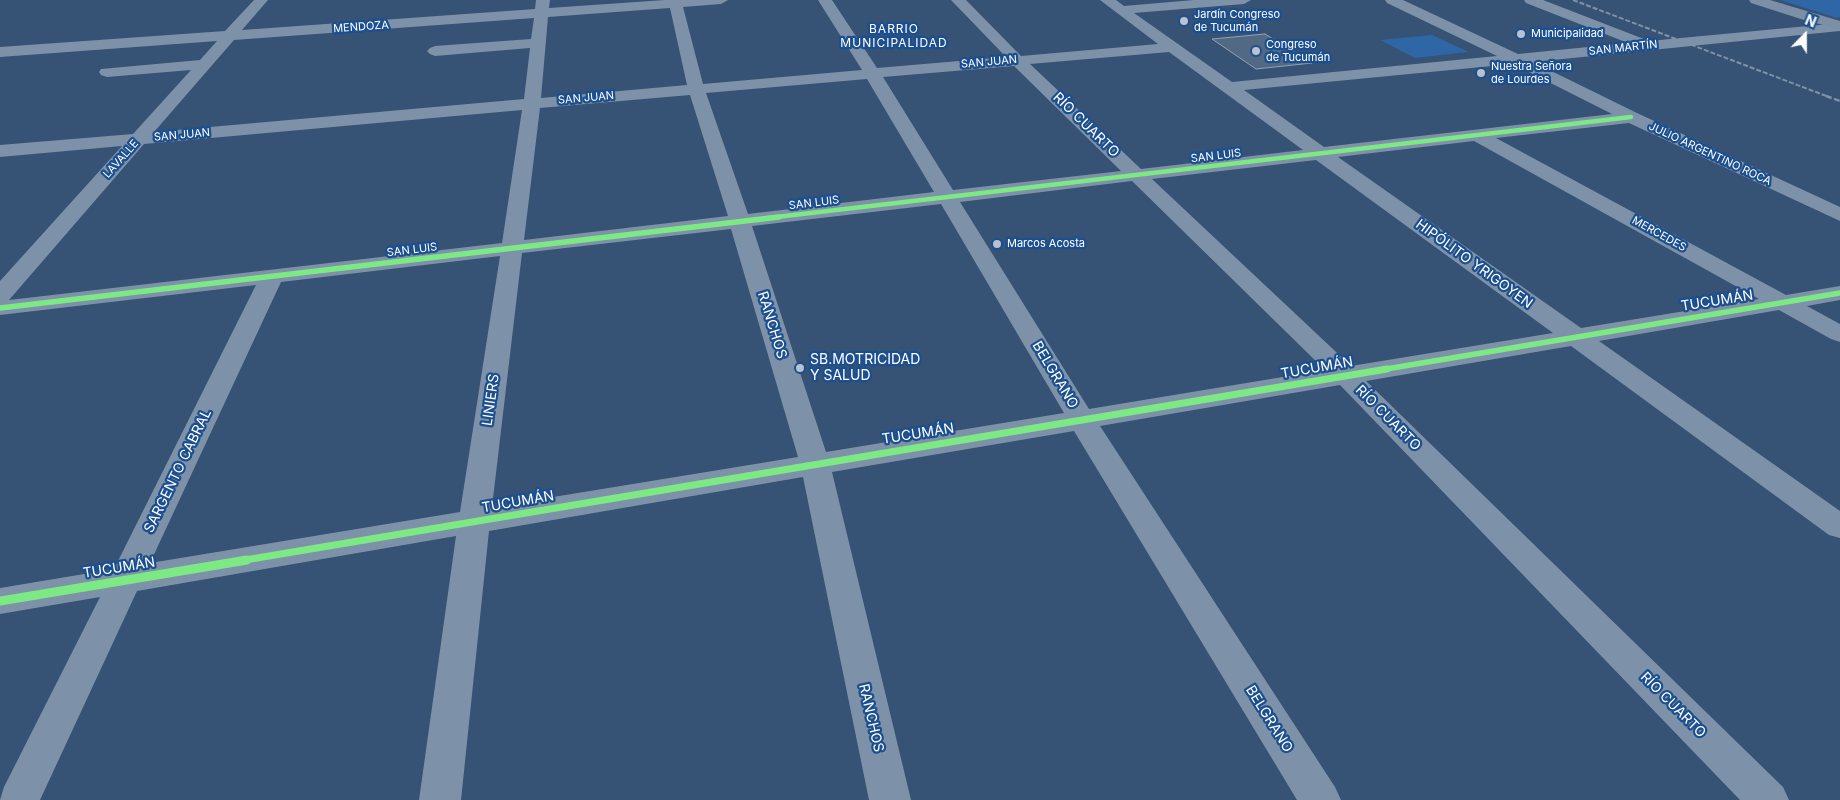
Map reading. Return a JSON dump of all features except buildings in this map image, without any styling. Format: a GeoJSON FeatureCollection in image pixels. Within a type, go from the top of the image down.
{"type":"FeatureCollection","features":[{"type":"Feature","properties":{"kind":"main road"},"geometry":{"type":"LineString","coordinates":[[1756,0],[1840,25]]}},
{"type":"Feature","properties":{"kind":"main road"},"geometry":{"type":"LineString","coordinates":[[1773,0],[1827,17],[1840,25]]}},
{"type":"Feature","properties":{"kind":"street","name":"LAVALLE"},"geometry":{"type":"LineString","coordinates":[[0,295],[261,0]]}},
{"type":"Feature","properties":{"kind":"street","name":"MENDOZA"},"geometry":{"type":"LineString","coordinates":[[0,52],[228,37],[543,7],[721,0]]}},
{"type":"Feature","properties":{"kind":"street","name":"BELGRANO"},"geometry":{"type":"LineString","coordinates":[[825,0],[872,73],[1082,420],[1320,800]]}},
{"type":"Feature","properties":{"kind":"street","name":"RÍO CUARTO"},"geometry":{"type":"LineString","coordinates":[[958,0],[1017,60],[1139,175],[1346,376],[1768,800]]}},
{"type":"Feature","properties":{"kind":"street"},"geometry":{"type":"LineString","coordinates":[[1114,5],[1244,0]]}},
{"type":"Feature","properties":{"kind":"street","name":"JULIO ARGENTINO ROCA"},"geometry":{"type":"LineString","coordinates":[[1392,0],[1518,60],[1631,117],[1840,215]]}},
{"type":"Feature","properties":{"kind":"street"},"geometry":{"type":"LineString","coordinates":[[1531,0],[1647,45]]}},
{"type":"Feature","properties":{"kind":"street","name":"RANCHOS"},"geometry":{"type":"LineString","coordinates":[[676,2],[696,88],[740,222],[815,464],[890,800]]}},
{"type":"Feature","properties":{"kind":"street","name":"HIPÓLITO YRIGOYEN"},"geometry":{"type":"LineString","coordinates":[[1114,5],[1840,527]]}},
{"type":"Feature","properties":{"kind":"street","name":"LINIERS"},"geometry":{"type":"LineString","coordinates":[[440,800],[474,522],[532,103],[543,7]]}},
{"type":"Feature","properties":{"kind":"street","name":"SAN MARTÍN"},"geometry":{"type":"LineString","coordinates":[[1228,87],[1518,60],[1840,25]]}},
{"type":"Feature","properties":{"kind":"street"},"geometry":{"type":"LineString","coordinates":[[435,51],[539,43]]}},
{"type":"Feature","properties":{"kind":"street","name":"SAN JUAN"},"geometry":{"type":"LineString","coordinates":[[0,151],[1172,46]]}},
{"type":"Feature","properties":{"kind":"street"},"geometry":{"type":"LineString","coordinates":[[107,72],[204,64]]}},
{"type":"Feature","properties":{"kind":"street","name":"SAN LUIS"},"geometry":{"type":"LineString","coordinates":[[0,308],[1631,117]]}},
{"type":"Feature","properties":{"kind":"street","name":"MERCEDES"},"geometry":{"type":"LineString","coordinates":[[1477,135],[1840,334]]}},
{"type":"Feature","properties":{"kind":"street","name":"SARGENTO CABRAL"},"geometry":{"type":"LineString","coordinates":[[19,800],[272,277]]}},
{"type":"Feature","properties":{"kind":"street","name":"TUCUMÁN"},"geometry":{"type":"LineString","coordinates":[[0,601],[1840,293]]}},
{"type":"Feature","properties":{"kind":"shaded area"},"geometry":{"type":"Polygon","coordinates":[[[1780,0],[1840,0],[1840,17],[1837,18],[1780,0]]]}},
{"type":"Feature","properties":{"kind":"shaded area"},"geometry":{"type":"Polygon","coordinates":[[[1432,35],[1469,52],[1415,58],[1380,40],[1432,35]]]}},
{"type":"Feature","properties":{"kind":"railway"},"geometry":{"type":"LineString","coordinates":[[1573,0],[1829,97]]}},
{"type":"Feature","properties":{"kind":"railway"},"geometry":{"type":"LineString","coordinates":[[1826,96],[1840,101]]}},
{"type":"Feature","properties":{"kind":"cycle path"},"geometry":{"type":"LineString","coordinates":[[0,308],[1631,117]]}},
{"type":"Feature","properties":{"kind":"cycle path"},"geometry":{"type":"LineString","coordinates":[[0,601],[1840,293]]}},
{"type":"Feature","properties":{"kind":"place","name":"Jardín Congreso de Tucumán"},"geometry":{"type":"Point","coordinates":[1184,21]}},
{"type":"Feature","properties":{"kind":"place","name":"Municipalidad"},"geometry":{"type":"Point","coordinates":[1521,34]}},
{"type":"Feature","properties":{"kind":"place","name":"Congreso de Tucumán"},"geometry":{"type":"Point","coordinates":[1256,51]}},
{"type":"Feature","properties":{"kind":"place","name":"Nuestra Señora de Lourdes"},"geometry":{"type":"Point","coordinates":[1481,73]}},
{"type":"Feature","properties":{"kind":"place","name":"Marcos Acosta"},"geometry":{"type":"Point","coordinates":[997,244]}},
{"type":"Feature","properties":{"kind":"place","name":"SB.MOTRICIDAD Y SALUD"},"geometry":{"type":"Point","coordinates":[800,368]}},
{"type":"Feature","properties":{"kind":"district","name":"BARRIO MUNICIPALIDAD"},"geometry":{"type":"Point","coordinates":[894,36]}}]}
